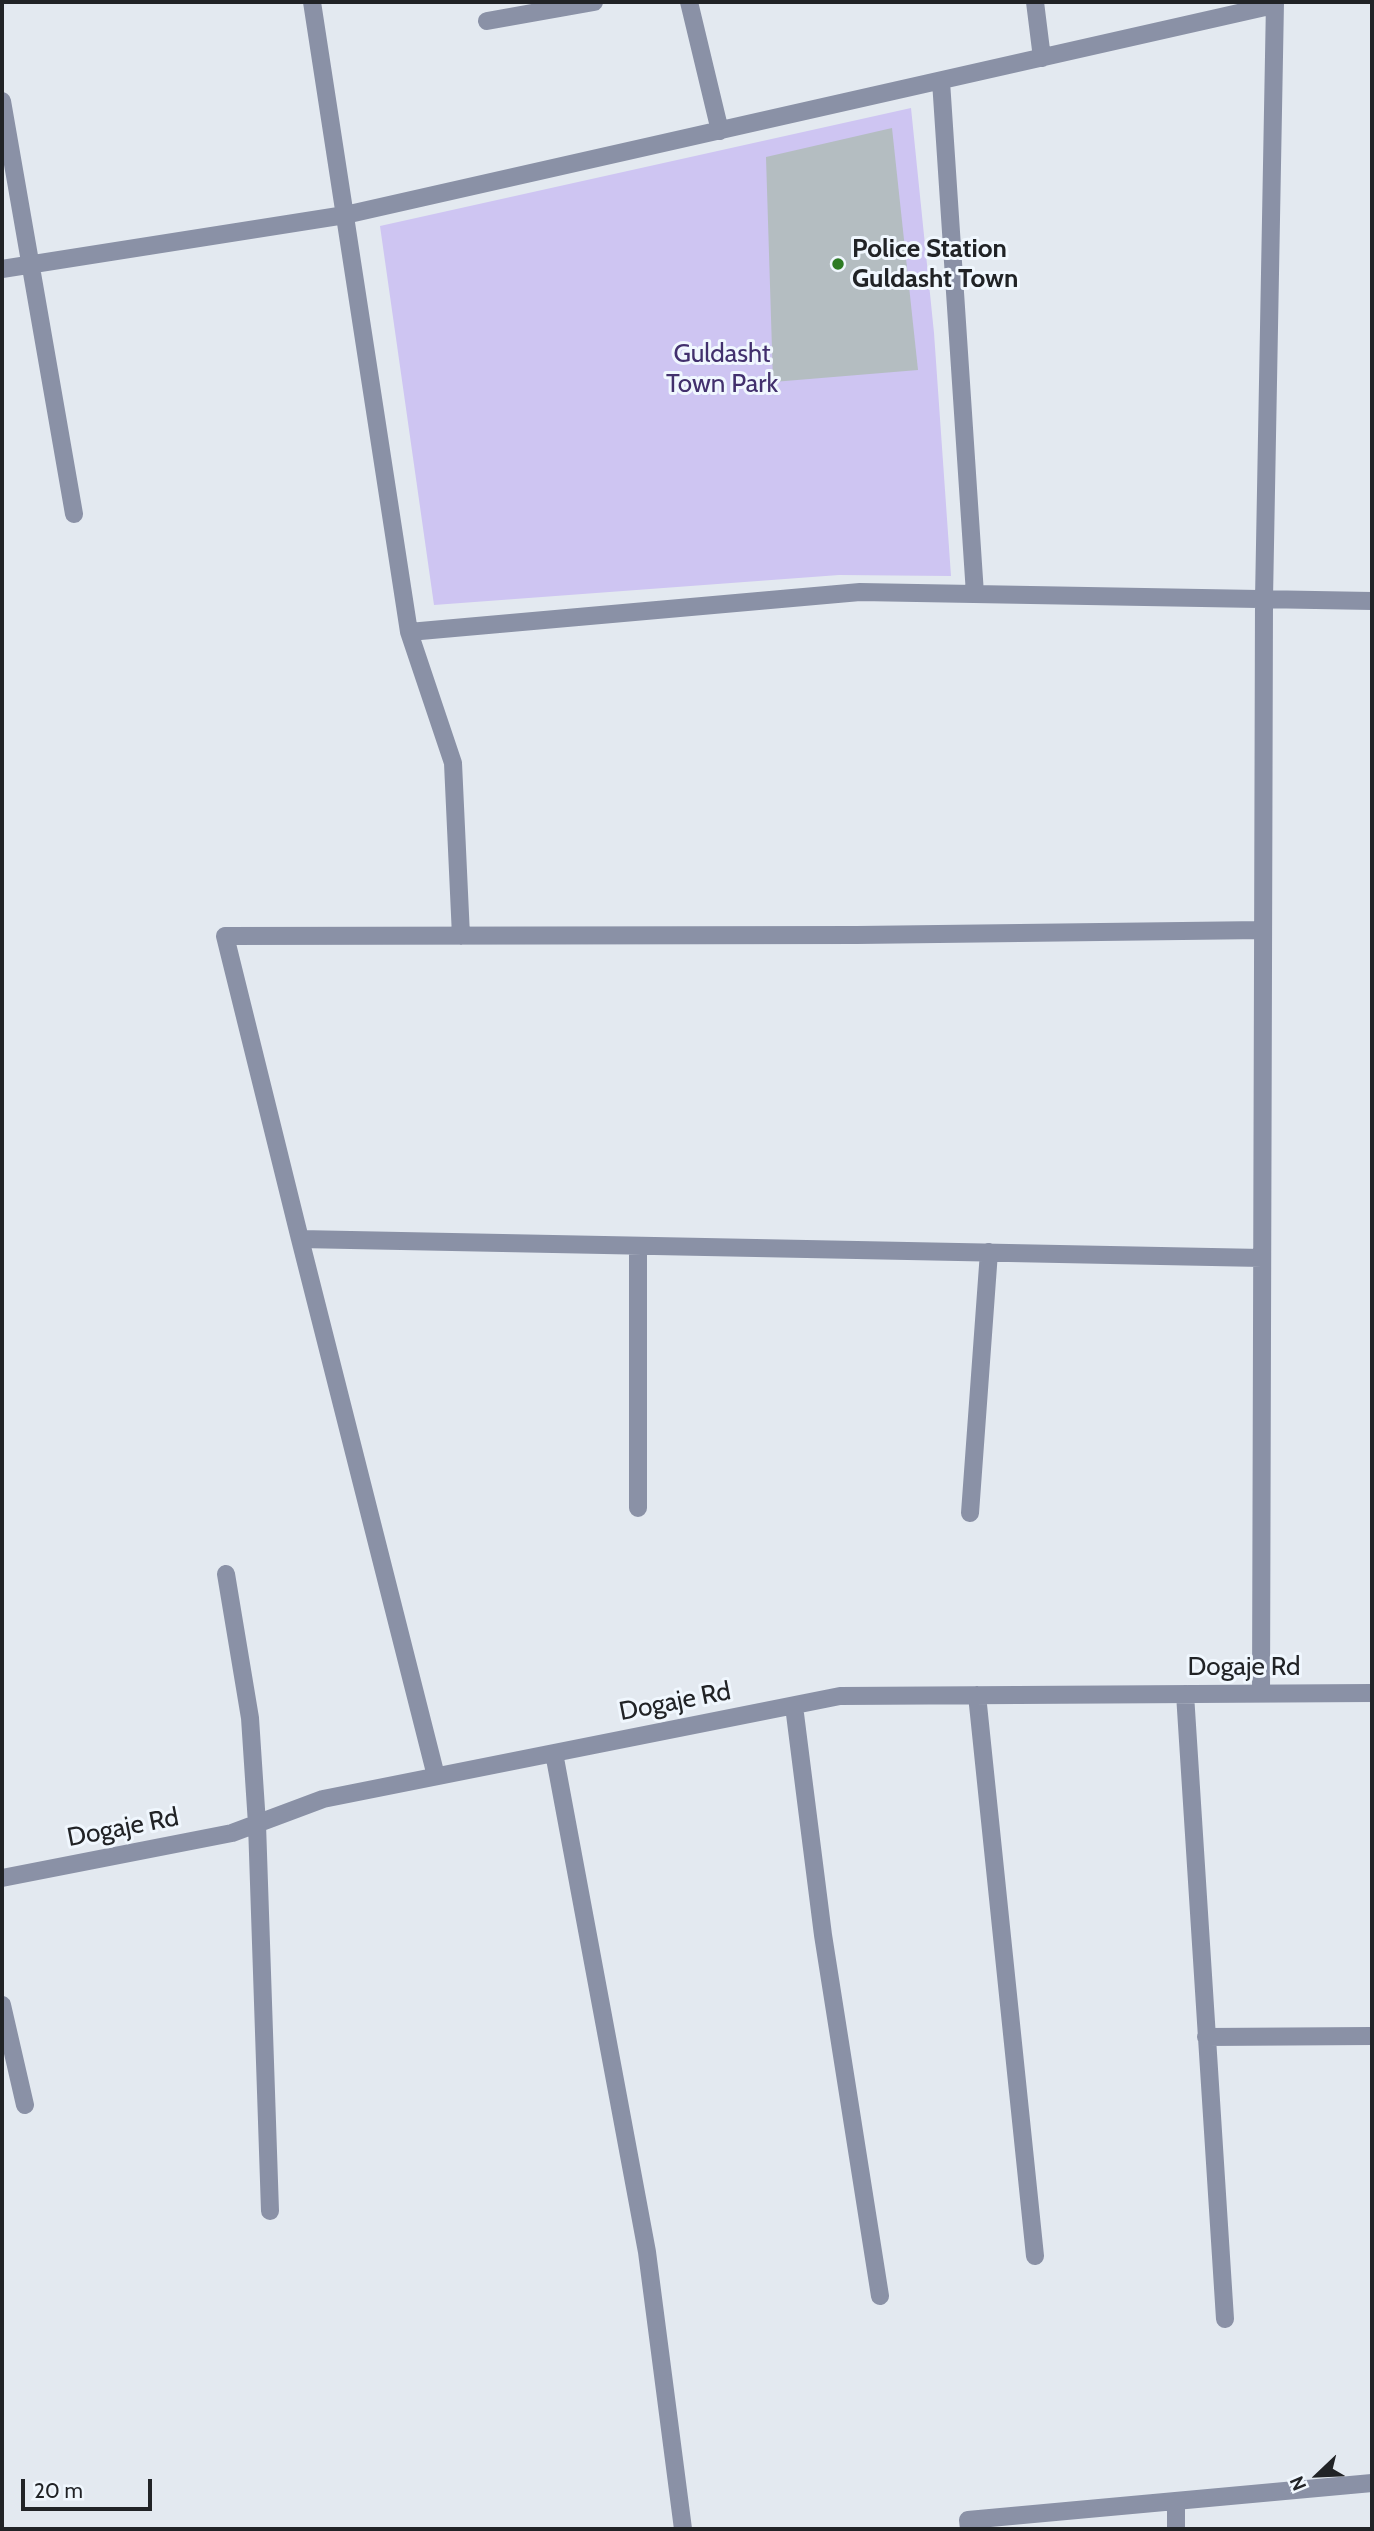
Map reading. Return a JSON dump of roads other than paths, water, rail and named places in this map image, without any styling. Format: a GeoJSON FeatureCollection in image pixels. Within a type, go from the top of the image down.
{"type":"FeatureCollection","features":[{"type":"Feature","properties":{"kind":"street"},"geometry":{"type":"LineString","coordinates":[[312,2],[409,632],[453,763],[461,936]]}},
{"type":"Feature","properties":{"kind":"street"},"geometry":{"type":"LineString","coordinates":[[487,21],[594,2]]}},
{"type":"Feature","properties":{"kind":"street"},"geometry":{"type":"LineString","coordinates":[[689,2],[720,131]]}},
{"type":"Feature","properties":{"kind":"street"},"geometry":{"type":"LineString","coordinates":[[1035,2],[1042,58]]}},
{"type":"Feature","properties":{"kind":"street"},"geometry":{"type":"LineString","coordinates":[[2,269],[345,215],[1275,4],[1264,599],[1261,1693]]}},
{"type":"Feature","properties":{"kind":"street"},"geometry":{"type":"LineString","coordinates":[[942,81],[975,594]]}},
{"type":"Feature","properties":{"kind":"street"},"geometry":{"type":"LineString","coordinates":[[2,101],[74,514]]}},
{"type":"Feature","properties":{"kind":"street"},"geometry":{"type":"LineString","coordinates":[[409,632],[860,592],[1372,601]]}},
{"type":"Feature","properties":{"kind":"street"},"geometry":{"type":"LineString","coordinates":[[436,1776],[225,936],[857,935],[1263,930]]}},
{"type":"Feature","properties":{"kind":"street"},"geometry":{"type":"LineString","coordinates":[[300,1239],[1262,1258]]}},
{"type":"Feature","properties":{"kind":"street"},"geometry":{"type":"LineString","coordinates":[[638,1245],[638,1508]]}},
{"type":"Feature","properties":{"kind":"street"},"geometry":{"type":"LineString","coordinates":[[970,1513],[989,1252]]}},
{"type":"Feature","properties":{"kind":"street"},"geometry":{"type":"LineString","coordinates":[[226,1574],[250,1718],[257,1824],[270,2211]]}},
{"type":"Feature","properties":{"kind":"street","name":"Dogaje Rd"},"geometry":{"type":"LineString","coordinates":[[2,1878],[232,1833],[323,1799],[840,1696],[1372,1693]]}},
{"type":"Feature","properties":{"kind":"street"},"geometry":{"type":"LineString","coordinates":[[1185,1694],[1225,2319]]}},
{"type":"Feature","properties":{"kind":"street"},"geometry":{"type":"LineString","coordinates":[[977,1695],[1035,2256]]}},
{"type":"Feature","properties":{"kind":"street"},"geometry":{"type":"LineString","coordinates":[[794,1706],[823,1935],[880,2296]]}},
{"type":"Feature","properties":{"kind":"street"},"geometry":{"type":"LineString","coordinates":[[554,1753],[647,2252],[683,2529]]}},
{"type":"Feature","properties":{"kind":"street"},"geometry":{"type":"LineString","coordinates":[[2,2005],[25,2105]]}},
{"type":"Feature","properties":{"kind":"street"},"geometry":{"type":"LineString","coordinates":[[1206,2037],[1372,2036]]}},
{"type":"Feature","properties":{"kind":"street"},"geometry":{"type":"LineString","coordinates":[[969,2529],[968,2521],[1372,2483]]}},
{"type":"Feature","properties":{"kind":"street"},"geometry":{"type":"LineString","coordinates":[[1176,2501],[1176,2529]]}},
{"type":"Feature","properties":{"kind":"place","name":"Police Station Guldasht Town"},"geometry":{"type":"Point","coordinates":[838,264]}},
{"type":"Feature","properties":{"kind":"park label","name":"Guldasht Town Park"},"geometry":{"type":"Point","coordinates":[722,369]}}]}
